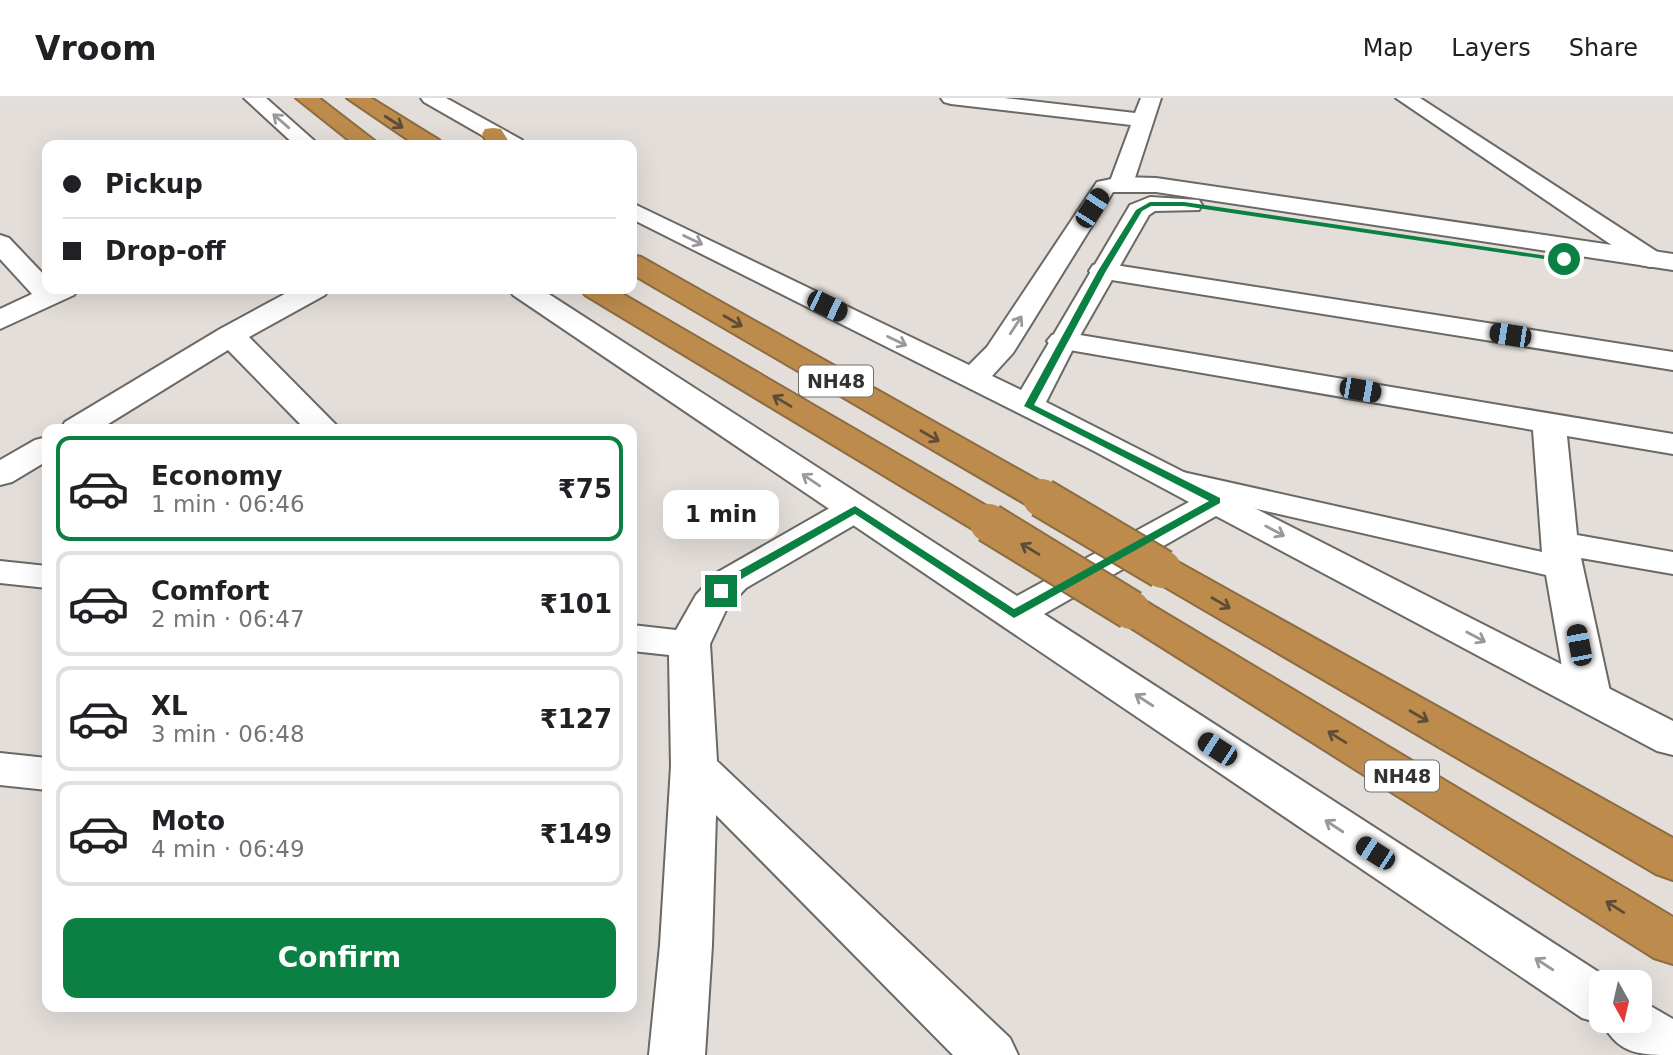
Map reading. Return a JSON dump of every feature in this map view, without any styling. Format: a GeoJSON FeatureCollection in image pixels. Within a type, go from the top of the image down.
{"type":"FeatureCollection","features":[{"type":"Feature","properties":{"kind":"highway"},"geometry":{"type":"LineString","coordinates":[[306,98],[362,140]]}},
{"type":"Feature","properties":{"kind":"highway"},"geometry":{"type":"LineString","coordinates":[[357,98],[423,140]]}},
{"type":"Feature","properties":{"kind":"highway","name":"NH48"},"geometry":{"type":"LineString","coordinates":[[637,266],[1673,861]]}},
{"type":"Feature","properties":{"kind":"highway","name":"NH48"},"geometry":{"type":"LineString","coordinates":[[603,294],[989,523],[1673,943]]}},
{"type":"Feature","properties":{"kind":"street"},"geometry":{"type":"LineString","coordinates":[[254,98],[302,140]]}},
{"type":"Feature","properties":{"kind":"street"},"geometry":{"type":"LineString","coordinates":[[431,98],[496,139]]}},
{"type":"Feature","properties":{"kind":"street"},"geometry":{"type":"LineString","coordinates":[[951,98],[1143,120]]}},
{"type":"Feature","properties":{"kind":"street"},"geometry":{"type":"LineString","coordinates":[[1072,113],[1093,98]]}},
{"type":"Feature","properties":{"kind":"street"},"geometry":{"type":"LineString","coordinates":[[1121,184],[1152,98]]}},
{"type":"Feature","properties":{"kind":"street"},"geometry":{"type":"LineString","coordinates":[[1406,98],[1662,260]]}},
{"type":"Feature","properties":{"kind":"street"},"geometry":{"type":"LineString","coordinates":[[973,378],[998,353],[1105,187],[1121,184],[1169,187],[1662,260]]}},
{"type":"Feature","properties":{"kind":"street"},"geometry":{"type":"LineString","coordinates":[[1028,406],[1102,271],[1139,210],[1150,204],[1184,204],[1673,275]]}},
{"type":"Feature","properties":{"kind":"street"},"geometry":{"type":"LineString","coordinates":[[637,212],[1178,481],[1673,740]]}},
{"type":"Feature","properties":{"kind":"street"},"geometry":{"type":"LineString","coordinates":[[0,243],[42,279]]}},
{"type":"Feature","properties":{"kind":"street"},"geometry":{"type":"LineString","coordinates":[[1102,271],[1673,361]]}},
{"type":"Feature","properties":{"kind":"street"},"geometry":{"type":"LineString","coordinates":[[0,320],[53,294]]}},
{"type":"Feature","properties":{"kind":"street"},"geometry":{"type":"LineString","coordinates":[[85,424],[230,335],[306,294]]}},
{"type":"Feature","properties":{"kind":"street"},"geometry":{"type":"LineString","coordinates":[[531,294],[1589,994]]}},
{"type":"Feature","properties":{"kind":"street"},"geometry":{"type":"LineString","coordinates":[[230,335],[319,424]]}},
{"type":"Feature","properties":{"kind":"street"},"geometry":{"type":"LineString","coordinates":[[1062,341],[1673,444]]}},
{"type":"Feature","properties":{"kind":"street"},"geometry":{"type":"LineString","coordinates":[[1549,422],[1561,556],[1589,696]]}},
{"type":"Feature","properties":{"kind":"street"},"geometry":{"type":"LineString","coordinates":[[0,475],[42,450]]}},
{"type":"Feature","properties":{"kind":"street"},"geometry":{"type":"LineString","coordinates":[[1178,481],[1561,556],[1673,563]]}},
{"type":"Feature","properties":{"kind":"street"},"geometry":{"type":"LineString","coordinates":[[1014,614],[1217,501]]}},
{"type":"Feature","properties":{"kind":"street"},"geometry":{"type":"LineString","coordinates":[[677,1055],[686,945],[694,766],[690,644],[710,603],[732,580],[855,509]]}},
{"type":"Feature","properties":{"kind":"street"},"geometry":{"type":"LineString","coordinates":[[0,572],[42,576]]}},
{"type":"Feature","properties":{"kind":"street"},"geometry":{"type":"LineString","coordinates":[[637,639],[690,644]]}},
{"type":"Feature","properties":{"kind":"street"},"geometry":{"type":"LineString","coordinates":[[694,766],[990,1055]]}},
{"type":"Feature","properties":{"kind":"street"},"geometry":{"type":"LineString","coordinates":[[0,769],[42,773]]}},
{"type":"Feature","properties":{"kind":"street"},"geometry":{"type":"LineString","coordinates":[[1649,1033],[1673,1049]]}},
{"type":"Feature","properties":{"kind":"route"},"geometry":{"type":"LineString","coordinates":[[721,591],[732,580],[855,509],[1014,614],[1217,501],[1028,406],[1102,271],[1139,210],[1150,204],[1184,204],[1564,259]]}}]}
